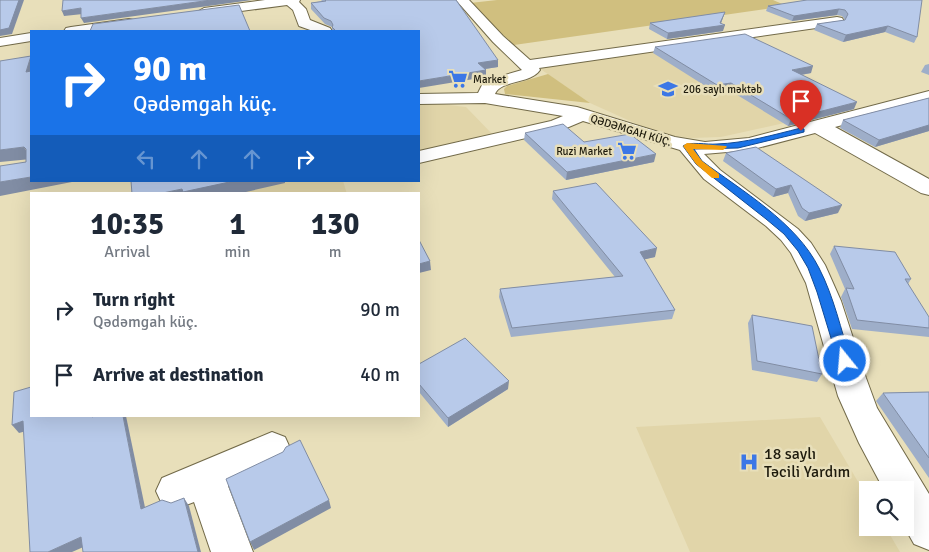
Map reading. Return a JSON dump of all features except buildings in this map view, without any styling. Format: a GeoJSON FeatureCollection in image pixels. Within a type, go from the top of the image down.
{"type":"FeatureCollection","features":[{"type":"Feature","properties":{"kind":"street"},"geometry":{"type":"LineString","coordinates":[[186,15],[292,0],[299,9],[304,23],[322,30]]}},
{"type":"Feature","properties":{"kind":"street"},"geometry":{"type":"LineString","coordinates":[[462,0],[498,39],[532,70],[529,73],[494,84],[489,87],[485,98]]}},
{"type":"Feature","properties":{"kind":"street"},"geometry":{"type":"LineString","coordinates":[[79,30],[146,20]]}},
{"type":"Feature","properties":{"kind":"street"},"geometry":{"type":"LineString","coordinates":[[528,65],[837,21]]}},
{"type":"Feature","properties":{"kind":"street"},"geometry":{"type":"LineString","coordinates":[[0,42],[30,37]]}},
{"type":"Feature","properties":{"kind":"street","name":"QƏDƏMGAH KÜÇ."},"geometry":{"type":"LineString","coordinates":[[420,99],[485,98],[526,103],[581,115],[659,139],[705,148],[738,146],[929,96]]}},
{"type":"Feature","properties":{"kind":"street"},"geometry":{"type":"LineString","coordinates":[[420,157],[557,125],[581,115]]}},
{"type":"Feature","properties":{"kind":"street"},"geometry":{"type":"LineString","coordinates":[[818,126],[929,188]]}},
{"type":"Feature","properties":{"kind":"street"},"geometry":{"type":"LineString","coordinates":[[687,146],[699,162],[788,232],[802,249],[813,268],[823,292],[856,396],[874,436],[900,481]]}},
{"type":"Feature","properties":{"kind":"street"},"geometry":{"type":"LineString","coordinates":[[232,552],[191,485],[272,448]]}},
{"type":"Feature","properties":{"kind":"street"},"geometry":{"type":"LineString","coordinates":[[914,505],[929,530]]}},
{"type":"Feature","properties":{"kind":"shaded area"},"geometry":{"type":"Polygon","coordinates":[[[497,0],[773,0],[787,6],[514,45],[470,3],[497,0]]]}},
{"type":"Feature","properties":{"kind":"shaded area","name":"206 saylı məktəb"},"geometry":{"type":"Polygon","coordinates":[[[687,45],[816,116],[721,137],[691,138],[668,135],[648,129],[590,103],[536,66],[687,45]]]}},
{"type":"Feature","properties":{"kind":"shaded area"},"geometry":{"type":"Polygon","coordinates":[[[548,74],[590,103],[505,94],[504,89],[507,86],[548,74]]]}},
{"type":"Feature","properties":{"kind":"shaded area"},"geometry":{"type":"Polygon","coordinates":[[[432,103],[466,107],[495,137],[420,154],[420,104],[432,103]]]}},
{"type":"Feature","properties":{"kind":"shaded area"},"geometry":{"type":"Polygon","coordinates":[[[133,182],[343,182],[346,192],[134,192],[133,182]]]}},
{"type":"Feature","properties":{"kind":"shaded area","name":"18 saylı Təcili Yardım"},"geometry":{"type":"Polygon","coordinates":[[[820,417],[859,483],[859,536],[891,536],[900,552],[690,552],[636,427],[820,417]]]}},
{"type":"Feature","properties":{"kind":"slow traffic"},"geometry":{"type":"LineString","coordinates":[[715,176],[692,155],[687,146],[723,147]]}},
{"type":"Feature","properties":{"kind":"place","name":"Market"},"geometry":{"type":"Point","coordinates":[458,79]}},
{"type":"Feature","properties":{"kind":"place","name":"206 saylı məktəb"},"geometry":{"type":"Point","coordinates":[668,89]}},
{"type":"Feature","properties":{"kind":"place","name":"Ruzi Market"},"geometry":{"type":"Point","coordinates":[627,151]}},
{"type":"Feature","properties":{"kind":"place","name":"18 saylı Təcili Yardım"},"geometry":{"type":"Point","coordinates":[749,462]}},
{"type":"Feature","properties":{"kind":"route"},"geometry":{"type":"LineString","coordinates":[[801,131],[738,146],[705,148],[687,146],[699,162],[788,232],[802,249],[813,268],[823,292],[845,361]]}}]}
